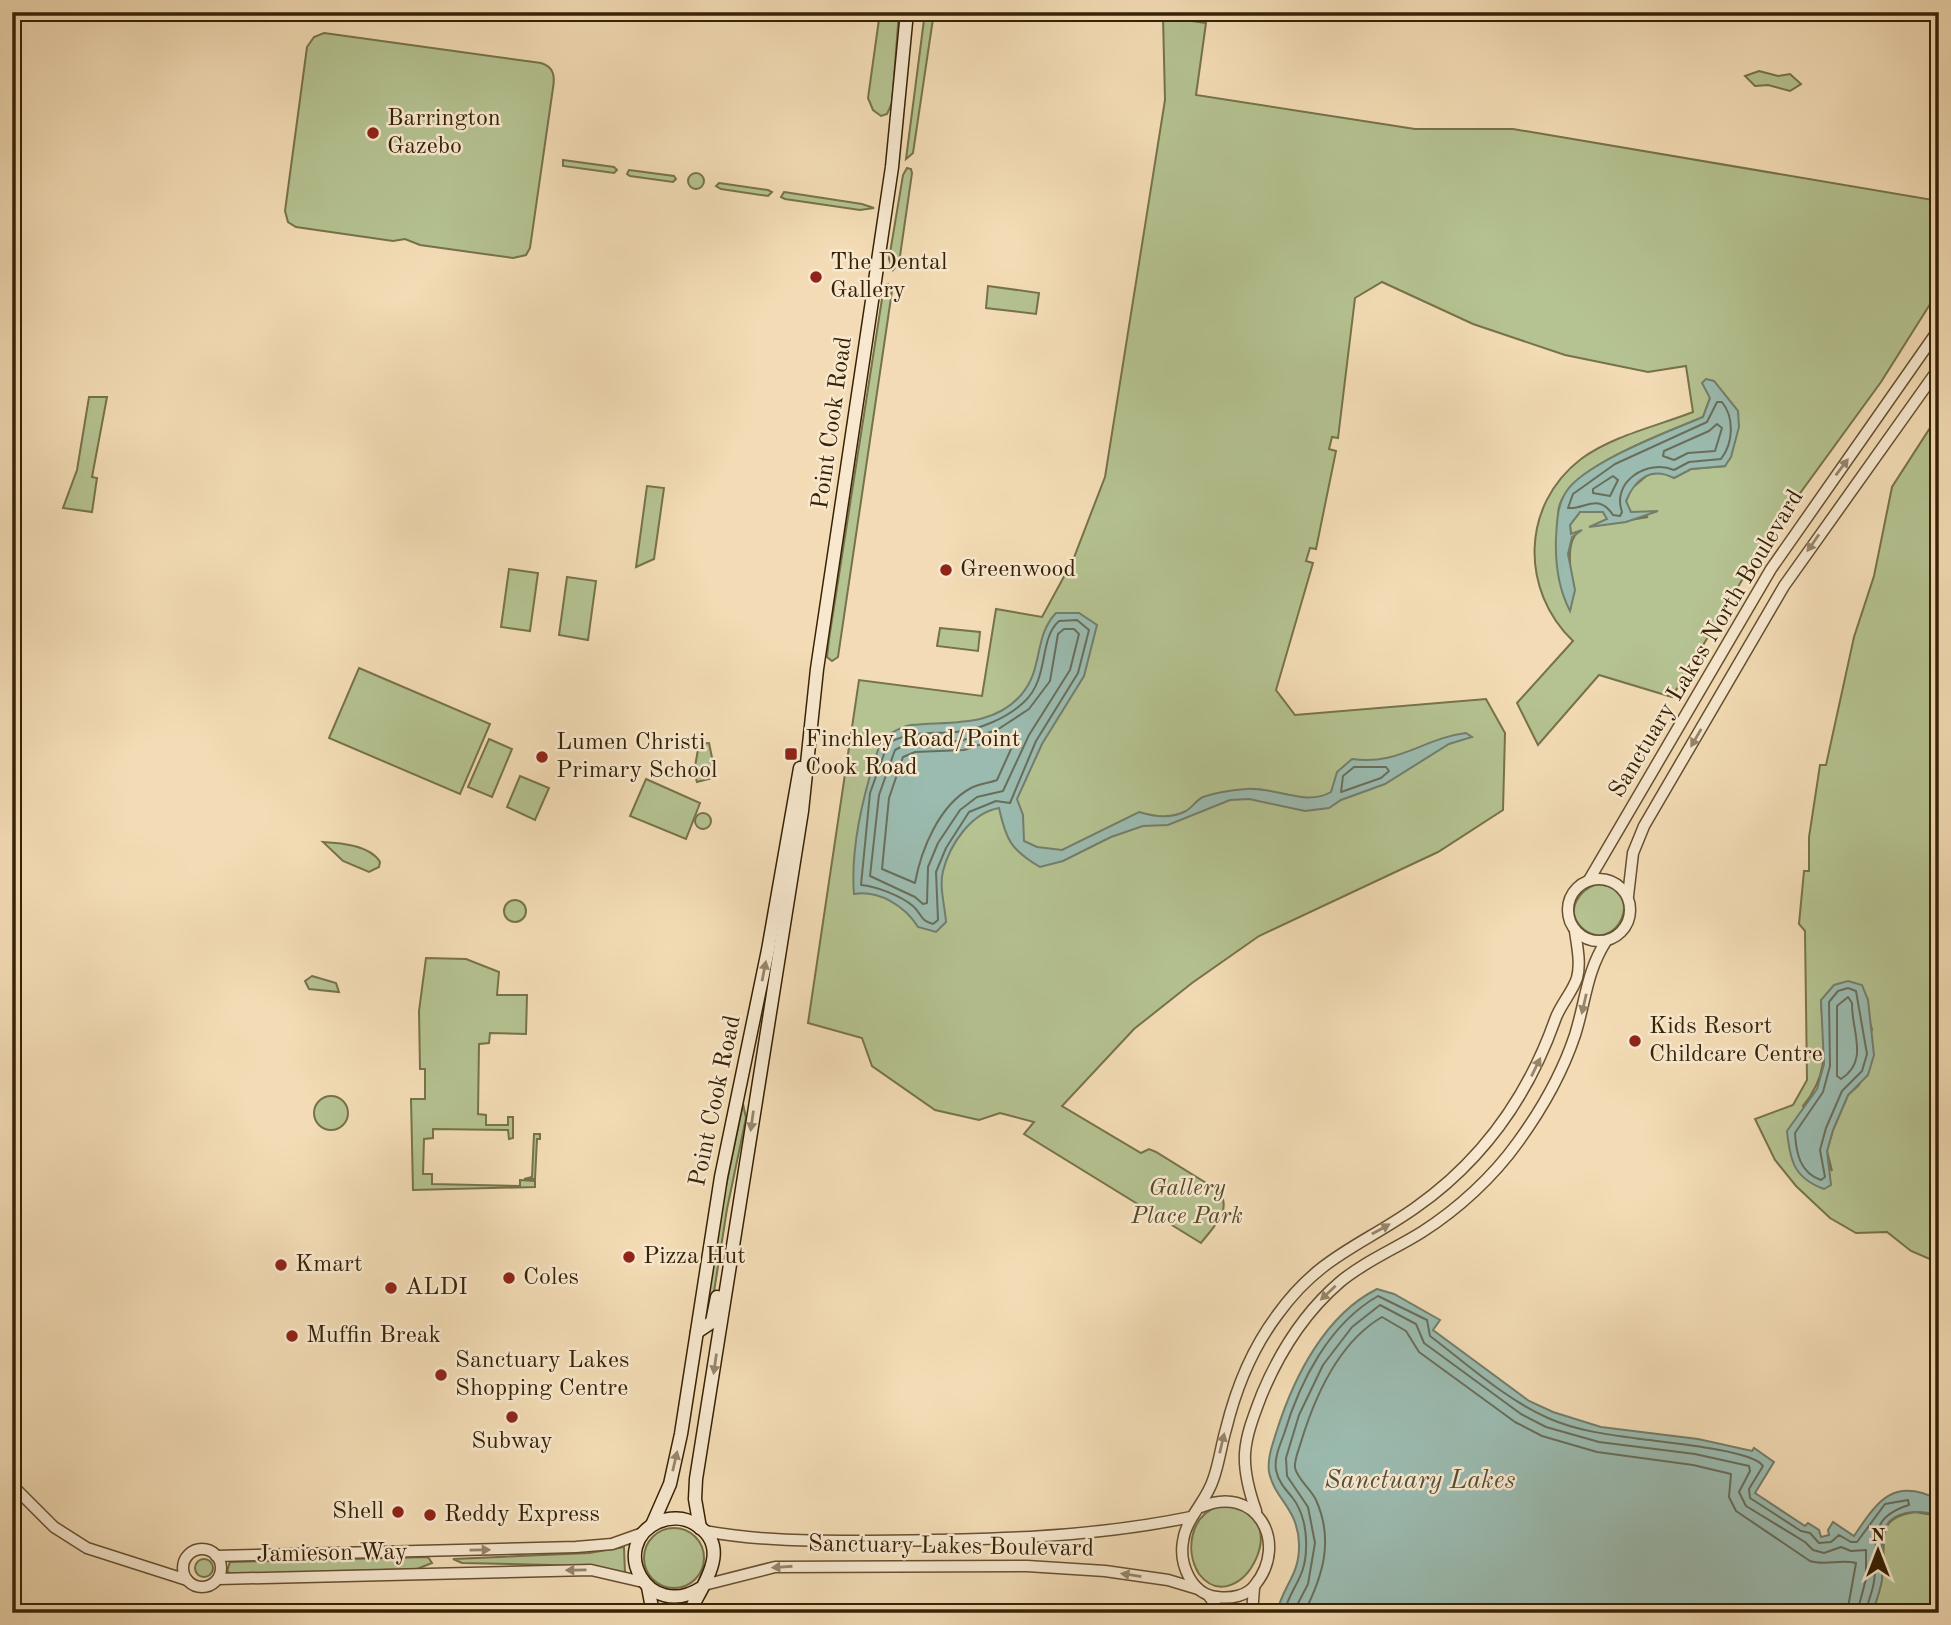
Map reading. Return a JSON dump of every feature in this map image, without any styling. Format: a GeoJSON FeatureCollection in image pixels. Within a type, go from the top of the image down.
{"type":"FeatureCollection","features":[{"type":"Feature","properties":{"kind":"main road","name":"Point Cook Road"},"geometry":{"type":"LineString","coordinates":[[702,1530],[695,1499],[696,1479],[786,881],[810,747],[815,684],[892,167],[909,12]]}},
{"type":"Feature","properties":{"kind":"main road","name":"Point Cook Road"},"geometry":{"type":"LineString","coordinates":[[648,1529],[676,1462],[721,1177],[786,881]]}},
{"type":"Feature","properties":{"kind":"main road"},"geometry":{"type":"LineString","coordinates":[[739,1089],[756,1091]]}},
{"type":"Feature","properties":{"kind":"main road"},"geometry":{"type":"LineString","coordinates":[[696,1332],[712,1322],[728,1225],[742,1184]]}},
{"type":"Feature","properties":{"kind":"main road"},"geometry":{"type":"LineString","coordinates":[[653,1613],[646,1584],[635,1557],[648,1529],[661,1520],[682,1519],[702,1530],[715,1558],[689,1613]]}},
{"type":"Feature","properties":{"kind":"main road"},"geometry":{"type":"LineString","coordinates":[[646,1584],[669,1597],[691,1594],[702,1586]]}},
{"type":"Feature","properties":{"kind":"street","name":"Sanctuary Lakes North Boulevard"},"geometry":{"type":"LineString","coordinates":[[1589,880],[1771,569],[1939,330]]}},
{"type":"Feature","properties":{"kind":"street","name":"Sanctuary Lakes North Boulevard"},"geometry":{"type":"LineString","coordinates":[[1628,895],[1633,853],[1647,819],[1784,586],[1939,368]]}},
{"type":"Feature","properties":{"kind":"street"},"geometry":{"type":"LineString","coordinates":[[1252,1613],[1254,1588],[1262,1574],[1268,1551],[1266,1530],[1255,1511],[1244,1477],[1244,1458],[1249,1432],[1266,1384],[1284,1349],[1321,1300],[1362,1266],[1425,1230],[1454,1209],[1504,1160],[1547,1098],[1574,1039],[1592,963],[1606,941],[1623,931],[1629,922],[1631,911],[1628,895],[1615,883],[1598,878],[1576,888],[1568,904],[1570,922],[1575,930],[1589,940],[1606,941]]}},
{"type":"Feature","properties":{"kind":"street"},"geometry":{"type":"LineString","coordinates":[[1221,1613],[1209,1596],[1191,1582],[1182,1556],[1185,1531],[1213,1483],[1239,1388],[1261,1341],[1302,1286],[1349,1246],[1398,1219],[1437,1192],[1491,1138],[1530,1078],[1556,1016],[1576,978],[1579,965],[1575,930]]}},
{"type":"Feature","properties":{"kind":"street"},"geometry":{"type":"LineString","coordinates":[[1437,1192],[1454,1209]]}},
{"type":"Feature","properties":{"kind":"street"},"geometry":{"type":"LineString","coordinates":[[1349,1246],[1362,1266]]}},
{"type":"Feature","properties":{"kind":"street","name":"Jamieson Way"},"geometry":{"type":"LineString","coordinates":[[12,1485],[38,1514],[68,1537],[103,1555],[149,1567],[203,1587],[218,1579],[591,1570],[646,1584]]}},
{"type":"Feature","properties":{"kind":"street"},"geometry":{"type":"LineString","coordinates":[[1201,1507],[1225,1501],[1245,1504],[1255,1511]]}},
{"type":"Feature","properties":{"kind":"street","name":"Sanctuary Lakes Boulevard"},"geometry":{"type":"LineString","coordinates":[[702,1530],[764,1541],[945,1541],[1082,1532],[1191,1517]]}},
{"type":"Feature","properties":{"kind":"street","name":"Jamieson Way"},"geometry":{"type":"LineString","coordinates":[[216,1556],[602,1545],[648,1529]]}},
{"type":"Feature","properties":{"kind":"street","name":"Jamieson Way"},"geometry":{"type":"LineString","coordinates":[[149,1567],[185,1560],[198,1550],[209,1550],[216,1556],[221,1567],[218,1579]]}},
{"type":"Feature","properties":{"kind":"street","name":"Jamieson Way"},"geometry":{"type":"LineString","coordinates":[[442,1551],[446,1573]]}},
{"type":"Feature","properties":{"kind":"street"},"geometry":{"type":"LineString","coordinates":[[185,1560],[183,1570],[187,1580]]}},
{"type":"Feature","properties":{"kind":"street","name":"Sanctuary Lakes Boulevard"},"geometry":{"type":"LineString","coordinates":[[702,1586],[775,1567],[1014,1566],[1105,1571],[1168,1580],[1198,1589]]}},
{"type":"Feature","properties":{"kind":"street"},"geometry":{"type":"LineString","coordinates":[[1209,1596],[1234,1597],[1254,1588]]}},
{"type":"Feature","properties":{"kind":"green space"},"geometry":{"type":"Polygon","coordinates":[[[880,12],[899,12],[892,103],[887,114],[881,116],[873,110],[868,98],[880,12]]]}},
{"type":"Feature","properties":{"kind":"green space"},"geometry":{"type":"Polygon","coordinates":[[[925,12],[934,12],[913,153],[906,159],[925,12]]]}},
{"type":"Feature","properties":{"kind":"green space","name":"Gallery Place Park"},"geometry":{"type":"Polygon","coordinates":[[[1163,17],[1206,23],[1196,95],[1415,129],[1513,129],[1939,201],[1939,290],[1881,382],[1766,540],[1672,697],[1599,675],[1538,745],[1517,703],[1573,641],[1543,598],[1536,573],[1538,523],[1547,500],[1561,478],[1581,459],[1621,438],[1693,412],[1686,366],[1648,372],[1565,355],[1473,324],[1382,282],[1355,298],[1338,438],[1332,437],[1329,449],[1336,451],[1316,549],[1310,548],[1306,561],[1313,563],[1276,690],[1295,715],[1486,699],[1505,733],[1503,810],[1438,852],[1259,936],[1192,983],[1134,1029],[1062,1106],[1141,1153],[1149,1149],[1156,1152],[1219,1191],[1223,1198],[1223,1212],[1201,1243],[1024,1134],[1034,1122],[1000,1113],[979,1120],[935,1110],[872,1066],[862,1038],[808,1023],[859,680],[982,696],[996,609],[1042,617],[1073,560],[1105,477],[1165,100],[1163,17]],[[1710,398],[1703,417],[1621,453],[1581,478],[1567,492],[1558,515],[1570,610],[1571,547],[1578,532],[1571,534],[1570,525],[1580,512],[1603,512],[1608,520],[1594,526],[1648,517],[1630,512],[1626,501],[1631,489],[1651,472],[1664,473],[1674,478],[1691,469],[1725,466],[1710,398]]]}},
{"type":"Feature","properties":{"kind":"green space"},"geometry":{"type":"Polygon","coordinates":[[[324,33],[541,63],[551,70],[554,84],[530,248],[526,255],[513,258],[420,245],[405,239],[393,241],[296,227],[288,222],[285,211],[307,47],[314,37],[324,33]]]}},
{"type":"Feature","properties":{"kind":"green space"},"geometry":{"type":"Polygon","coordinates":[[[1759,71],[1778,76],[1790,74],[1801,84],[1790,91],[1768,85],[1755,86],[1745,76],[1759,71]]]}},
{"type":"Feature","properties":{"kind":"green space"},"geometry":{"type":"Polygon","coordinates":[[[563,160],[614,167],[617,170],[614,173],[563,166],[563,160]]]}},
{"type":"Feature","properties":{"kind":"green space"},"geometry":{"type":"Polygon","coordinates":[[[907,168],[911,169],[912,173],[899,263],[893,270],[889,259],[903,175],[907,168]]]}},
{"type":"Feature","properties":{"kind":"green space"},"geometry":{"type":"Polygon","coordinates":[[[629,170],[674,176],[676,179],[673,182],[630,176],[627,174],[629,170]]]}},
{"type":"Feature","properties":{"kind":"green space"},"geometry":{"type":"Polygon","coordinates":[[[693,173],[699,173],[704,181],[702,187],[693,189],[688,184],[688,178],[693,173]]]}},
{"type":"Feature","properties":{"kind":"green space"},"geometry":{"type":"Polygon","coordinates":[[[719,183],[772,192],[768,196],[721,189],[716,186],[719,183]]]}},
{"type":"Feature","properties":{"kind":"green space"},"geometry":{"type":"Polygon","coordinates":[[[784,192],[874,208],[860,210],[785,199],[781,197],[784,192]]]}},
{"type":"Feature","properties":{"kind":"green space"},"geometry":{"type":"Polygon","coordinates":[[[888,284],[892,291],[838,657],[832,661],[827,657],[829,639],[884,286],[888,284]]]}},
{"type":"Feature","properties":{"kind":"green space"},"geometry":{"type":"Polygon","coordinates":[[[988,286],[1039,293],[1036,314],[986,308],[988,286]]]}},
{"type":"Feature","properties":{"kind":"green space"},"geometry":{"type":"Polygon","coordinates":[[[89,397],[107,397],[92,477],[97,478],[92,512],[63,508],[77,470],[89,397]]]}},
{"type":"Feature","properties":{"kind":"green space"},"geometry":{"type":"Polygon","coordinates":[[[1939,414],[1939,1263],[1911,1251],[1887,1232],[1856,1233],[1830,1218],[1796,1186],[1775,1160],[1755,1119],[1793,1105],[1807,1080],[1805,931],[1799,924],[1804,871],[1809,871],[1809,837],[1820,765],[1826,765],[1854,637],[1874,576],[1892,487],[1939,414]],[[1821,1000],[1824,1043],[1822,1068],[1812,1093],[1803,1106],[1832,1171],[1827,1151],[1848,1095],[1859,1085],[1872,1029],[1867,1014],[1868,1000],[1821,1000]]]}},
{"type":"Feature","properties":{"kind":"green space"},"geometry":{"type":"Polygon","coordinates":[[[647,486],[664,488],[654,559],[636,567],[647,486]]]}},
{"type":"Feature","properties":{"kind":"green space"},"geometry":{"type":"Polygon","coordinates":[[[509,569],[538,573],[530,631],[501,627],[509,569]]]}},
{"type":"Feature","properties":{"kind":"green space"},"geometry":{"type":"Polygon","coordinates":[[[567,577],[596,581],[588,640],[559,635],[567,577]]]}},
{"type":"Feature","properties":{"kind":"green space"},"geometry":{"type":"Polygon","coordinates":[[[940,628],[980,632],[978,651],[937,646],[940,628]]]}},
{"type":"Feature","properties":{"kind":"green space"},"geometry":{"type":"Polygon","coordinates":[[[359,668],[490,724],[460,794],[329,738],[359,668]]]}},
{"type":"Feature","properties":{"kind":"green space"},"geometry":{"type":"Polygon","coordinates":[[[489,739],[512,749],[492,797],[468,787],[489,739]]]}},
{"type":"Feature","properties":{"kind":"green space"},"geometry":{"type":"Polygon","coordinates":[[[709,743],[716,777],[697,782],[694,772],[699,744],[709,743]]]}},
{"type":"Feature","properties":{"kind":"green space"},"geometry":{"type":"Polygon","coordinates":[[[520,776],[549,788],[535,820],[507,807],[520,776]]]}},
{"type":"Feature","properties":{"kind":"green space"},"geometry":{"type":"Polygon","coordinates":[[[646,779],[700,803],[686,839],[630,816],[646,779]]]}},
{"type":"Feature","properties":{"kind":"green space"},"geometry":{"type":"Polygon","coordinates":[[[700,813],[706,813],[711,821],[709,827],[700,829],[695,824],[695,818],[700,813]]]}},
{"type":"Feature","properties":{"kind":"green space"},"geometry":{"type":"Polygon","coordinates":[[[323,842],[362,848],[375,856],[380,862],[379,867],[369,872],[343,861],[323,842]]]}},
{"type":"Feature","properties":{"kind":"green space"},"geometry":{"type":"Polygon","coordinates":[[[1597,884],[1613,889],[1622,897],[1624,908],[1615,929],[1605,934],[1593,935],[1576,921],[1574,908],[1580,896],[1597,884]]]}},
{"type":"Feature","properties":{"kind":"green space"},"geometry":{"type":"Polygon","coordinates":[[[515,900],[523,903],[526,911],[523,919],[515,922],[507,919],[504,911],[507,903],[515,900]]]}},
{"type":"Feature","properties":{"kind":"green space"},"geometry":{"type":"Polygon","coordinates":[[[426,958],[466,959],[499,972],[497,995],[527,995],[526,1034],[490,1033],[489,1043],[479,1044],[478,1114],[486,1115],[486,1125],[508,1125],[508,1117],[513,1117],[513,1138],[509,1139],[508,1130],[433,1129],[433,1138],[424,1139],[423,1174],[432,1174],[432,1184],[520,1186],[520,1180],[535,1181],[535,1187],[413,1190],[411,1099],[425,1099],[425,1069],[420,1069],[419,1011],[426,958]]]}},
{"type":"Feature","properties":{"kind":"green space"},"geometry":{"type":"Polygon","coordinates":[[[312,976],[336,983],[339,992],[309,989],[305,981],[312,976]]]}},
{"type":"Feature","properties":{"kind":"green space"},"geometry":{"type":"Polygon","coordinates":[[[331,1096],[343,1101],[348,1113],[343,1125],[331,1130],[319,1125],[314,1113],[319,1101],[331,1096]]]}},
{"type":"Feature","properties":{"kind":"green space"},"geometry":{"type":"Polygon","coordinates":[[[743,1104],[746,1118],[727,1209],[711,1311],[704,1325],[720,1215],[743,1104]]]}},
{"type":"Feature","properties":{"kind":"green space"},"geometry":{"type":"Polygon","coordinates":[[[534,1134],[540,1134],[540,1139],[537,1139],[535,1179],[524,1179],[532,1177],[534,1134]]]}},
{"type":"Feature","properties":{"kind":"green space"},"geometry":{"type":"Polygon","coordinates":[[[1219,1506],[1244,1511],[1257,1524],[1261,1541],[1256,1559],[1245,1575],[1231,1585],[1215,1586],[1199,1574],[1194,1565],[1191,1544],[1196,1525],[1209,1511],[1219,1506]]]}},
{"type":"Feature","properties":{"kind":"green space"},"geometry":{"type":"Polygon","coordinates":[[[1915,1512],[1939,1516],[1939,1613],[1872,1613],[1882,1577],[1886,1529],[1895,1518],[1915,1512]]]}},
{"type":"Feature","properties":{"kind":"green space"},"geometry":{"type":"Polygon","coordinates":[[[668,1528],[680,1528],[699,1541],[704,1558],[702,1570],[691,1583],[680,1588],[668,1588],[649,1575],[644,1564],[644,1552],[657,1533],[668,1528]]]}},
{"type":"Feature","properties":{"kind":"green space"},"geometry":{"type":"Polygon","coordinates":[[[624,1547],[625,1573],[594,1566],[462,1563],[453,1559],[589,1553],[624,1547]]]}},
{"type":"Feature","properties":{"kind":"green space"},"geometry":{"type":"Polygon","coordinates":[[[428,1557],[432,1563],[417,1569],[231,1574],[227,1571],[230,1562],[428,1557]]]}},
{"type":"Feature","properties":{"kind":"green space"},"geometry":{"type":"Polygon","coordinates":[[[200,1559],[208,1559],[213,1568],[211,1575],[200,1577],[195,1572],[195,1564],[200,1559]]]}},
{"type":"Feature","properties":{"kind":"water"},"geometry":{"type":"Polygon","coordinates":[[[1706,379],[1714,381],[1738,411],[1739,427],[1731,457],[1725,466],[1691,469],[1674,478],[1658,473],[1651,474],[1639,481],[1626,501],[1631,512],[1658,511],[1626,522],[1589,527],[1607,519],[1603,512],[1580,512],[1570,525],[1571,534],[1582,530],[1572,537],[1568,554],[1575,590],[1570,611],[1560,585],[1556,557],[1558,514],[1566,492],[1590,470],[1609,459],[1703,417],[1710,398],[1702,383],[1706,379]]]}},
{"type":"Feature","properties":{"kind":"water"},"geometry":{"type":"Polygon","coordinates":[[[1056,613],[1079,613],[1097,625],[1084,676],[1042,744],[1017,799],[1023,815],[1024,841],[1037,847],[1062,850],[1139,812],[1157,816],[1175,815],[1186,811],[1203,797],[1224,792],[1257,789],[1300,797],[1321,796],[1331,792],[1337,772],[1352,759],[1383,759],[1451,736],[1466,733],[1472,737],[1449,744],[1385,784],[1341,800],[1329,808],[1305,811],[1249,799],[1230,800],[1168,825],[1143,826],[1111,837],[1063,861],[1040,867],[1022,855],[1011,843],[999,808],[989,811],[979,816],[963,831],[946,861],[942,883],[946,922],[936,932],[918,927],[899,906],[882,897],[854,894],[854,855],[860,815],[882,738],[907,726],[970,721],[984,718],[1010,706],[1021,695],[1033,675],[1044,632],[1056,613]]]}},
{"type":"Feature","properties":{"kind":"water"},"geometry":{"type":"Polygon","coordinates":[[[1848,981],[1862,985],[1868,1000],[1874,1055],[1868,1075],[1848,1095],[1833,1130],[1827,1151],[1831,1185],[1824,1189],[1806,1180],[1795,1167],[1787,1131],[1817,1089],[1824,1064],[1821,1000],[1834,985],[1848,981]]]}},
{"type":"Feature","properties":{"kind":"water","name":"Sanctuary Lakes"},"geometry":{"type":"Polygon","coordinates":[[[1377,1289],[1394,1294],[1440,1320],[1433,1330],[1529,1401],[1553,1412],[1601,1427],[1698,1439],[1752,1451],[1754,1448],[1774,1462],[1755,1493],[1805,1526],[1808,1523],[1819,1530],[1821,1537],[1829,1535],[1828,1530],[1833,1522],[1854,1536],[1879,1503],[1898,1492],[1923,1493],[1939,1500],[1939,1516],[1923,1512],[1905,1513],[1891,1520],[1886,1526],[1882,1546],[1882,1580],[1872,1613],[1277,1613],[1297,1564],[1299,1544],[1295,1521],[1276,1490],[1269,1472],[1274,1440],[1292,1389],[1314,1349],[1342,1315],[1358,1300],[1377,1289]]]}},
{"type":"Feature","properties":{"kind":"place","name":"Barrington Gazebo"},"geometry":{"type":"Point","coordinates":[373,133]}},
{"type":"Feature","properties":{"kind":"place","name":"The Dental Gallery"},"geometry":{"type":"Point","coordinates":[816,277]}},
{"type":"Feature","properties":{"kind":"place","name":"Greenwood"},"geometry":{"type":"Point","coordinates":[946,570]}},
{"type":"Feature","properties":{"kind":"place","name":"Finchley Road/Point Cook Road"},"geometry":{"type":"Point","coordinates":[791,754]}},
{"type":"Feature","properties":{"kind":"place","name":"Lumen Christi Primary School"},"geometry":{"type":"Point","coordinates":[542,757]}},
{"type":"Feature","properties":{"kind":"place","name":"Kids Resort Childcare Centre"},"geometry":{"type":"Point","coordinates":[1635,1041]}},
{"type":"Feature","properties":{"kind":"place","name":"Pizza Hut"},"geometry":{"type":"Point","coordinates":[629,1257]}},
{"type":"Feature","properties":{"kind":"place","name":"Kmart"},"geometry":{"type":"Point","coordinates":[281,1265]}},
{"type":"Feature","properties":{"kind":"place","name":"Coles"},"geometry":{"type":"Point","coordinates":[509,1278]}},
{"type":"Feature","properties":{"kind":"place","name":"ALDI"},"geometry":{"type":"Point","coordinates":[391,1288]}},
{"type":"Feature","properties":{"kind":"place","name":"Muffin Break"},"geometry":{"type":"Point","coordinates":[292,1336]}},
{"type":"Feature","properties":{"kind":"place","name":"Sanctuary Lakes Shopping Centre"},"geometry":{"type":"Point","coordinates":[441,1375]}},
{"type":"Feature","properties":{"kind":"place","name":"Subway"},"geometry":{"type":"Point","coordinates":[512,1417]}},
{"type":"Feature","properties":{"kind":"place","name":"Shell"},"geometry":{"type":"Point","coordinates":[398,1512]}},
{"type":"Feature","properties":{"kind":"place","name":"Reddy Express"},"geometry":{"type":"Point","coordinates":[430,1515]}}]}
